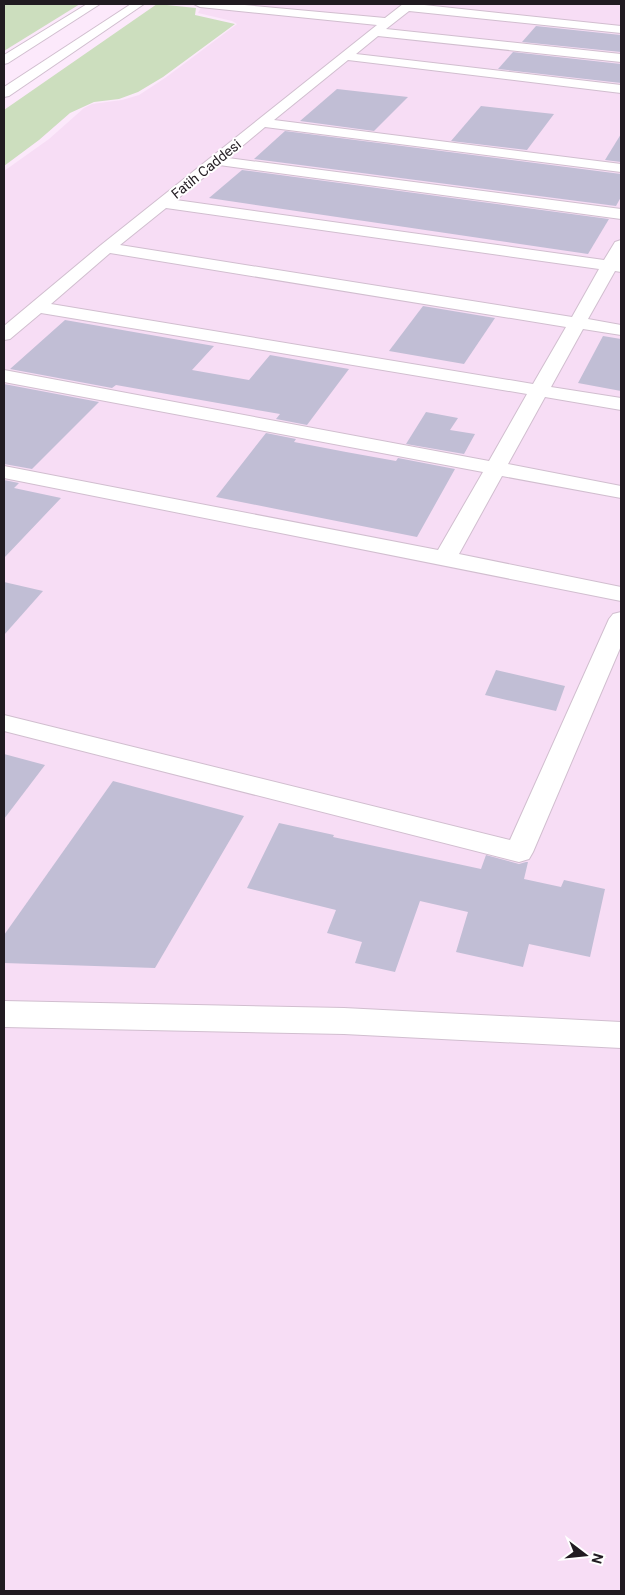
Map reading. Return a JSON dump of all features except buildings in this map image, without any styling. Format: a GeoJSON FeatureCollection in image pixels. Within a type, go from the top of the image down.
{"type":"FeatureCollection","features":[{"type":"Feature","properties":{"kind":"main road"},"geometry":{"type":"LineString","coordinates":[[4,60],[94,4]]}},
{"type":"Feature","properties":{"kind":"main road"},"geometry":{"type":"LineString","coordinates":[[200,4],[621,58]]}},
{"type":"Feature","properties":{"kind":"main road"},"geometry":{"type":"LineString","coordinates":[[485,15],[495,4]]}},
{"type":"Feature","properties":{"kind":"main road"},"geometry":{"type":"LineString","coordinates":[[4,93],[137,5]]}},
{"type":"Feature","properties":{"kind":"main road"},"geometry":{"type":"LineString","coordinates":[[408,5],[621,29]]}},
{"type":"Feature","properties":{"kind":"main road","name":"Fatih Caddesi"},"geometry":{"type":"LineString","coordinates":[[4,336],[107,248],[218,161],[408,5]]}},
{"type":"Feature","properties":{"kind":"main road"},"geometry":{"type":"LineString","coordinates":[[564,23],[575,10]]}},
{"type":"Feature","properties":{"kind":"main road"},"geometry":{"type":"LineString","coordinates":[[344,56],[621,89]]}},
{"type":"Feature","properties":{"kind":"main road"},"geometry":{"type":"LineString","coordinates":[[264,123],[621,168]]}},
{"type":"Feature","properties":{"kind":"main road"},"geometry":{"type":"LineString","coordinates":[[218,161],[621,214]]}},
{"type":"Feature","properties":{"kind":"main road"},"geometry":{"type":"LineString","coordinates":[[164,203],[615,266]]}},
{"type":"Feature","properties":{"kind":"main road"},"geometry":{"type":"LineString","coordinates":[[446,558],[578,323],[615,266],[621,245]]}},
{"type":"Feature","properties":{"kind":"main road"},"geometry":{"type":"LineString","coordinates":[[107,248],[621,330]]}},
{"type":"Feature","properties":{"kind":"main road"},"geometry":{"type":"LineString","coordinates":[[38,307],[621,404]]}},
{"type":"Feature","properties":{"kind":"main road"},"geometry":{"type":"LineString","coordinates":[[4,376],[621,492]]}},
{"type":"Feature","properties":{"kind":"main road"},"geometry":{"type":"LineString","coordinates":[[4,472],[621,594]]}},
{"type":"Feature","properties":{"kind":"main road"},"geometry":{"type":"LineString","coordinates":[[4,723],[519,852],[621,619]]}},
{"type":"Feature","properties":{"kind":"main road"},"geometry":{"type":"LineString","coordinates":[[4,1014],[344,1021],[621,1035]]}},
{"type":"Feature","properties":{"kind":"shaded area"},"geometry":{"type":"Polygon","coordinates":[[[203,4],[621,4],[621,1591],[4,1591],[4,171],[49,139],[84,108],[92,104],[122,100],[139,95],[237,24],[232,21],[198,13],[203,4]]]}},
{"type":"Feature","properties":{"kind":"green space"},"geometry":{"type":"Polygon","coordinates":[[[4,4],[80,4],[4,51],[4,4]]]}},
{"type":"Feature","properties":{"kind":"green space"},"geometry":{"type":"Polygon","coordinates":[[[157,4],[196,8],[195,15],[235,24],[163,77],[138,92],[119,99],[94,102],[70,113],[39,140],[4,166],[4,110],[157,4]]]}}]}
